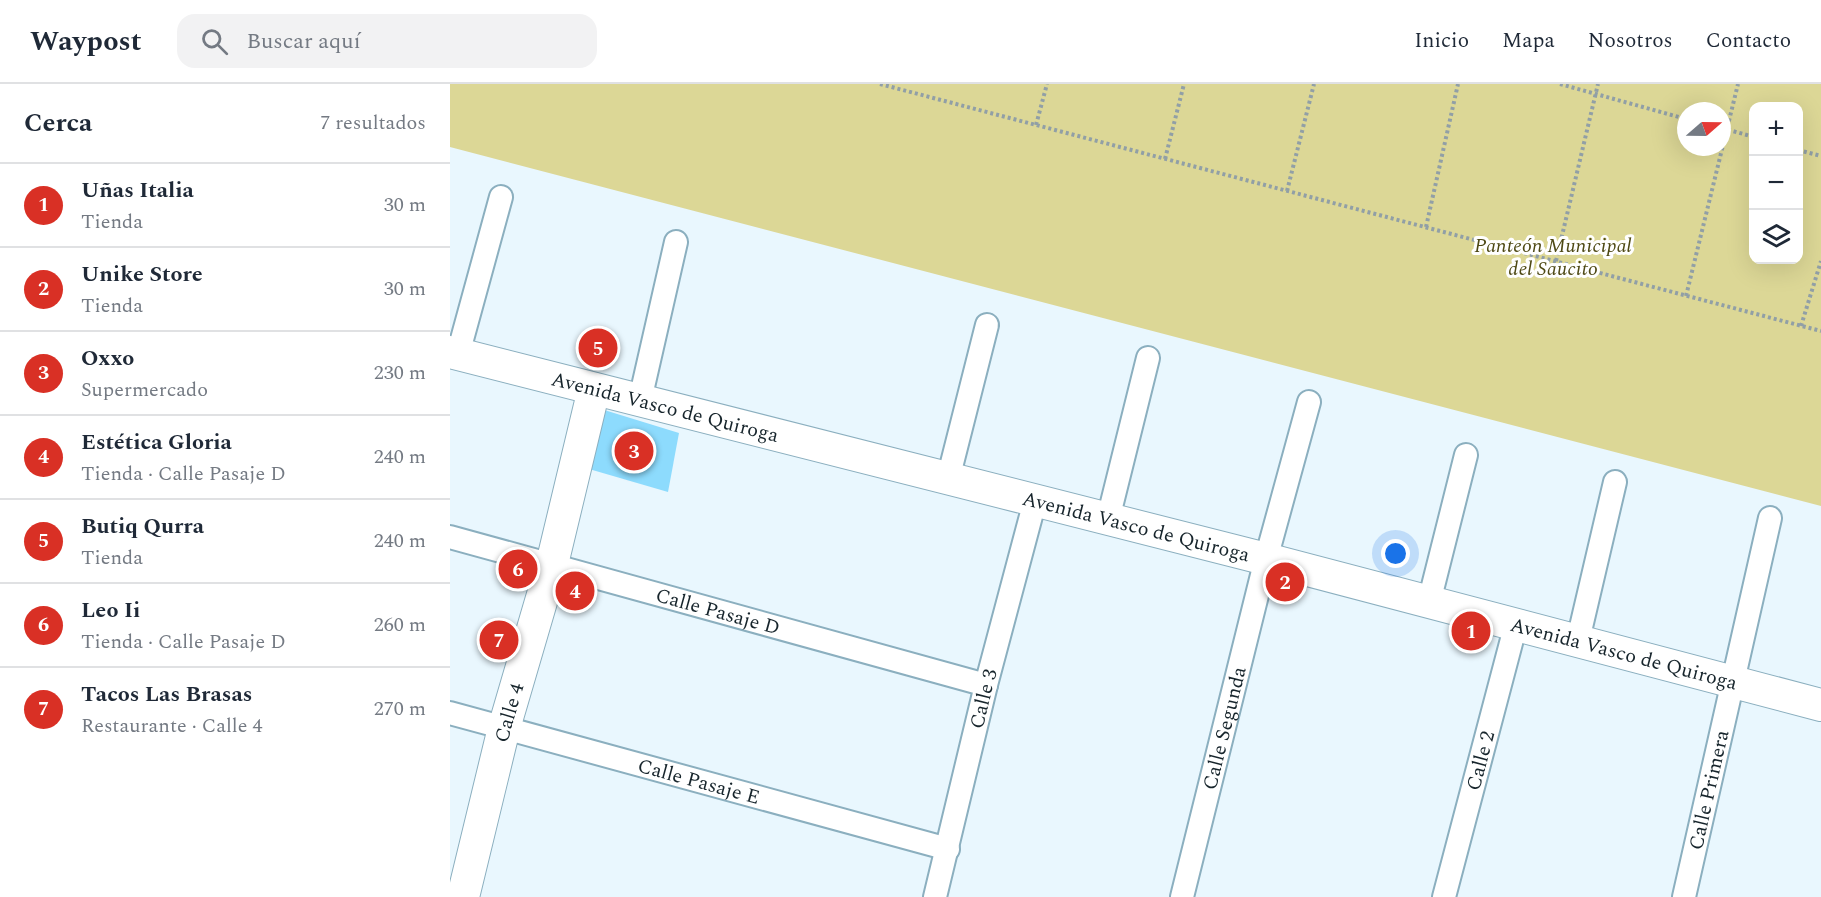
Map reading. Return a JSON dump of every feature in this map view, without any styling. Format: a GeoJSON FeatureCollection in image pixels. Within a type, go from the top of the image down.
{"type":"FeatureCollection","features":[{"type":"Feature","properties":{"kind":"main road","name":"Avenida Vasco de Quiroga"},"geometry":{"type":"LineString","coordinates":[[454,353],[1266,559],[1821,705]]}},
{"type":"Feature","properties":{"kind":"main road","name":"Calle 4"},"geometry":{"type":"LineString","coordinates":[[465,894],[504,728],[552,564],[594,388]]}},
{"type":"Feature","properties":{"kind":"street"},"geometry":{"type":"LineString","coordinates":[[454,353],[501,197]]}},
{"type":"Feature","properties":{"kind":"street"},"geometry":{"type":"LineString","coordinates":[[640,400],[676,242]]}},
{"type":"Feature","properties":{"kind":"street"},"geometry":{"type":"LineString","coordinates":[[948,479],[987,325]]}},
{"type":"Feature","properties":{"kind":"street"},"geometry":{"type":"LineString","coordinates":[[1108,519],[1148,358]]}},
{"type":"Feature","properties":{"kind":"street","name":"Calle Segunda"},"geometry":{"type":"LineString","coordinates":[[1182,897],[1266,559],[1309,402]]}},
{"type":"Feature","properties":{"kind":"street"},"geometry":{"type":"LineString","coordinates":[[1429,602],[1466,455]]}},
{"type":"Feature","properties":{"kind":"street"},"geometry":{"type":"LineString","coordinates":[[1578,640],[1615,482]]}},
{"type":"Feature","properties":{"kind":"street","name":"Calle 3"},"geometry":{"type":"LineString","coordinates":[[935,897],[986,685],[1035,501]]}},
{"type":"Feature","properties":{"kind":"street","name":"Calle Primera"},"geometry":{"type":"LineString","coordinates":[[1684,897],[1770,518]]}},
{"type":"Feature","properties":{"kind":"street","name":"Calle Pasaje D"},"geometry":{"type":"LineString","coordinates":[[450,537],[986,685]]}},
{"type":"Feature","properties":{"kind":"street","name":"Calle 2"},"geometry":{"type":"LineString","coordinates":[[1444,897],[1516,624]]}},
{"type":"Feature","properties":{"kind":"street","name":"Calle Pasaje E"},"geometry":{"type":"LineString","coordinates":[[450,713],[948,849]]}},
{"type":"Feature","properties":{"kind":"path"},"geometry":{"type":"LineString","coordinates":[[880,84],[1821,331]]}},
{"type":"Feature","properties":{"kind":"path"},"geometry":{"type":"LineString","coordinates":[[909,92],[911,84]]}},
{"type":"Feature","properties":{"kind":"path"},"geometry":{"type":"LineString","coordinates":[[1036,125],[1047,84]]}},
{"type":"Feature","properties":{"kind":"path"},"geometry":{"type":"LineString","coordinates":[[1165,159],[1184,84]]}},
{"type":"Feature","properties":{"kind":"path"},"geometry":{"type":"LineString","coordinates":[[1287,191],[1314,84]]}},
{"type":"Feature","properties":{"kind":"path"},"geometry":{"type":"LineString","coordinates":[[1426,227],[1458,84]]}},
{"type":"Feature","properties":{"kind":"path"},"geometry":{"type":"LineString","coordinates":[[1560,84],[1677,116]]}},
{"type":"Feature","properties":{"kind":"path"},"geometry":{"type":"LineString","coordinates":[[1556,262],[1598,84]]}},
{"type":"Feature","properties":{"kind":"path"},"geometry":{"type":"LineString","coordinates":[[1731,108],[1738,84]]}},
{"type":"Feature","properties":{"kind":"path"},"geometry":{"type":"LineString","coordinates":[[1731,131],[1749,136]]}},
{"type":"Feature","properties":{"kind":"path"},"geometry":{"type":"LineString","coordinates":[[1803,151],[1821,156]]}},
{"type":"Feature","properties":{"kind":"path"},"geometry":{"type":"LineString","coordinates":[[1686,296],[1719,156]]}},
{"type":"Feature","properties":{"kind":"path"},"geometry":{"type":"LineString","coordinates":[[1802,326],[1821,261]]}},
{"type":"Feature","properties":{"kind":"green space","name":"Panteón Municipal del Saucito"},"geometry":{"type":"Polygon","coordinates":[[[450,84],[1821,84],[1821,506],[450,147],[450,84]]]}},
{"type":"Feature","properties":{"kind":"building"},"geometry":{"type":"Polygon","coordinates":[[[601,409],[679,433],[668,492],[589,469],[601,409]]]}},
{"type":"Feature","properties":{"kind":"place","name":"Butiq Qurra"},"geometry":{"type":"Point","coordinates":[598,348]}},
{"type":"Feature","properties":{"kind":"place","name":"Oxxo"},"geometry":{"type":"Point","coordinates":[634,451]}},
{"type":"Feature","properties":{"kind":"place","name":"Leo Ii"},"geometry":{"type":"Point","coordinates":[518,569]}},
{"type":"Feature","properties":{"kind":"place","name":"Unike Store"},"geometry":{"type":"Point","coordinates":[1285,582]}},
{"type":"Feature","properties":{"kind":"place","name":"Estética Gloria"},"geometry":{"type":"Point","coordinates":[575,591]}},
{"type":"Feature","properties":{"kind":"place","name":"Uñas Italia"},"geometry":{"type":"Point","coordinates":[1471,631]}},
{"type":"Feature","properties":{"kind":"place","name":"Tacos Las Brasas"},"geometry":{"type":"Point","coordinates":[499,640]}}]}
